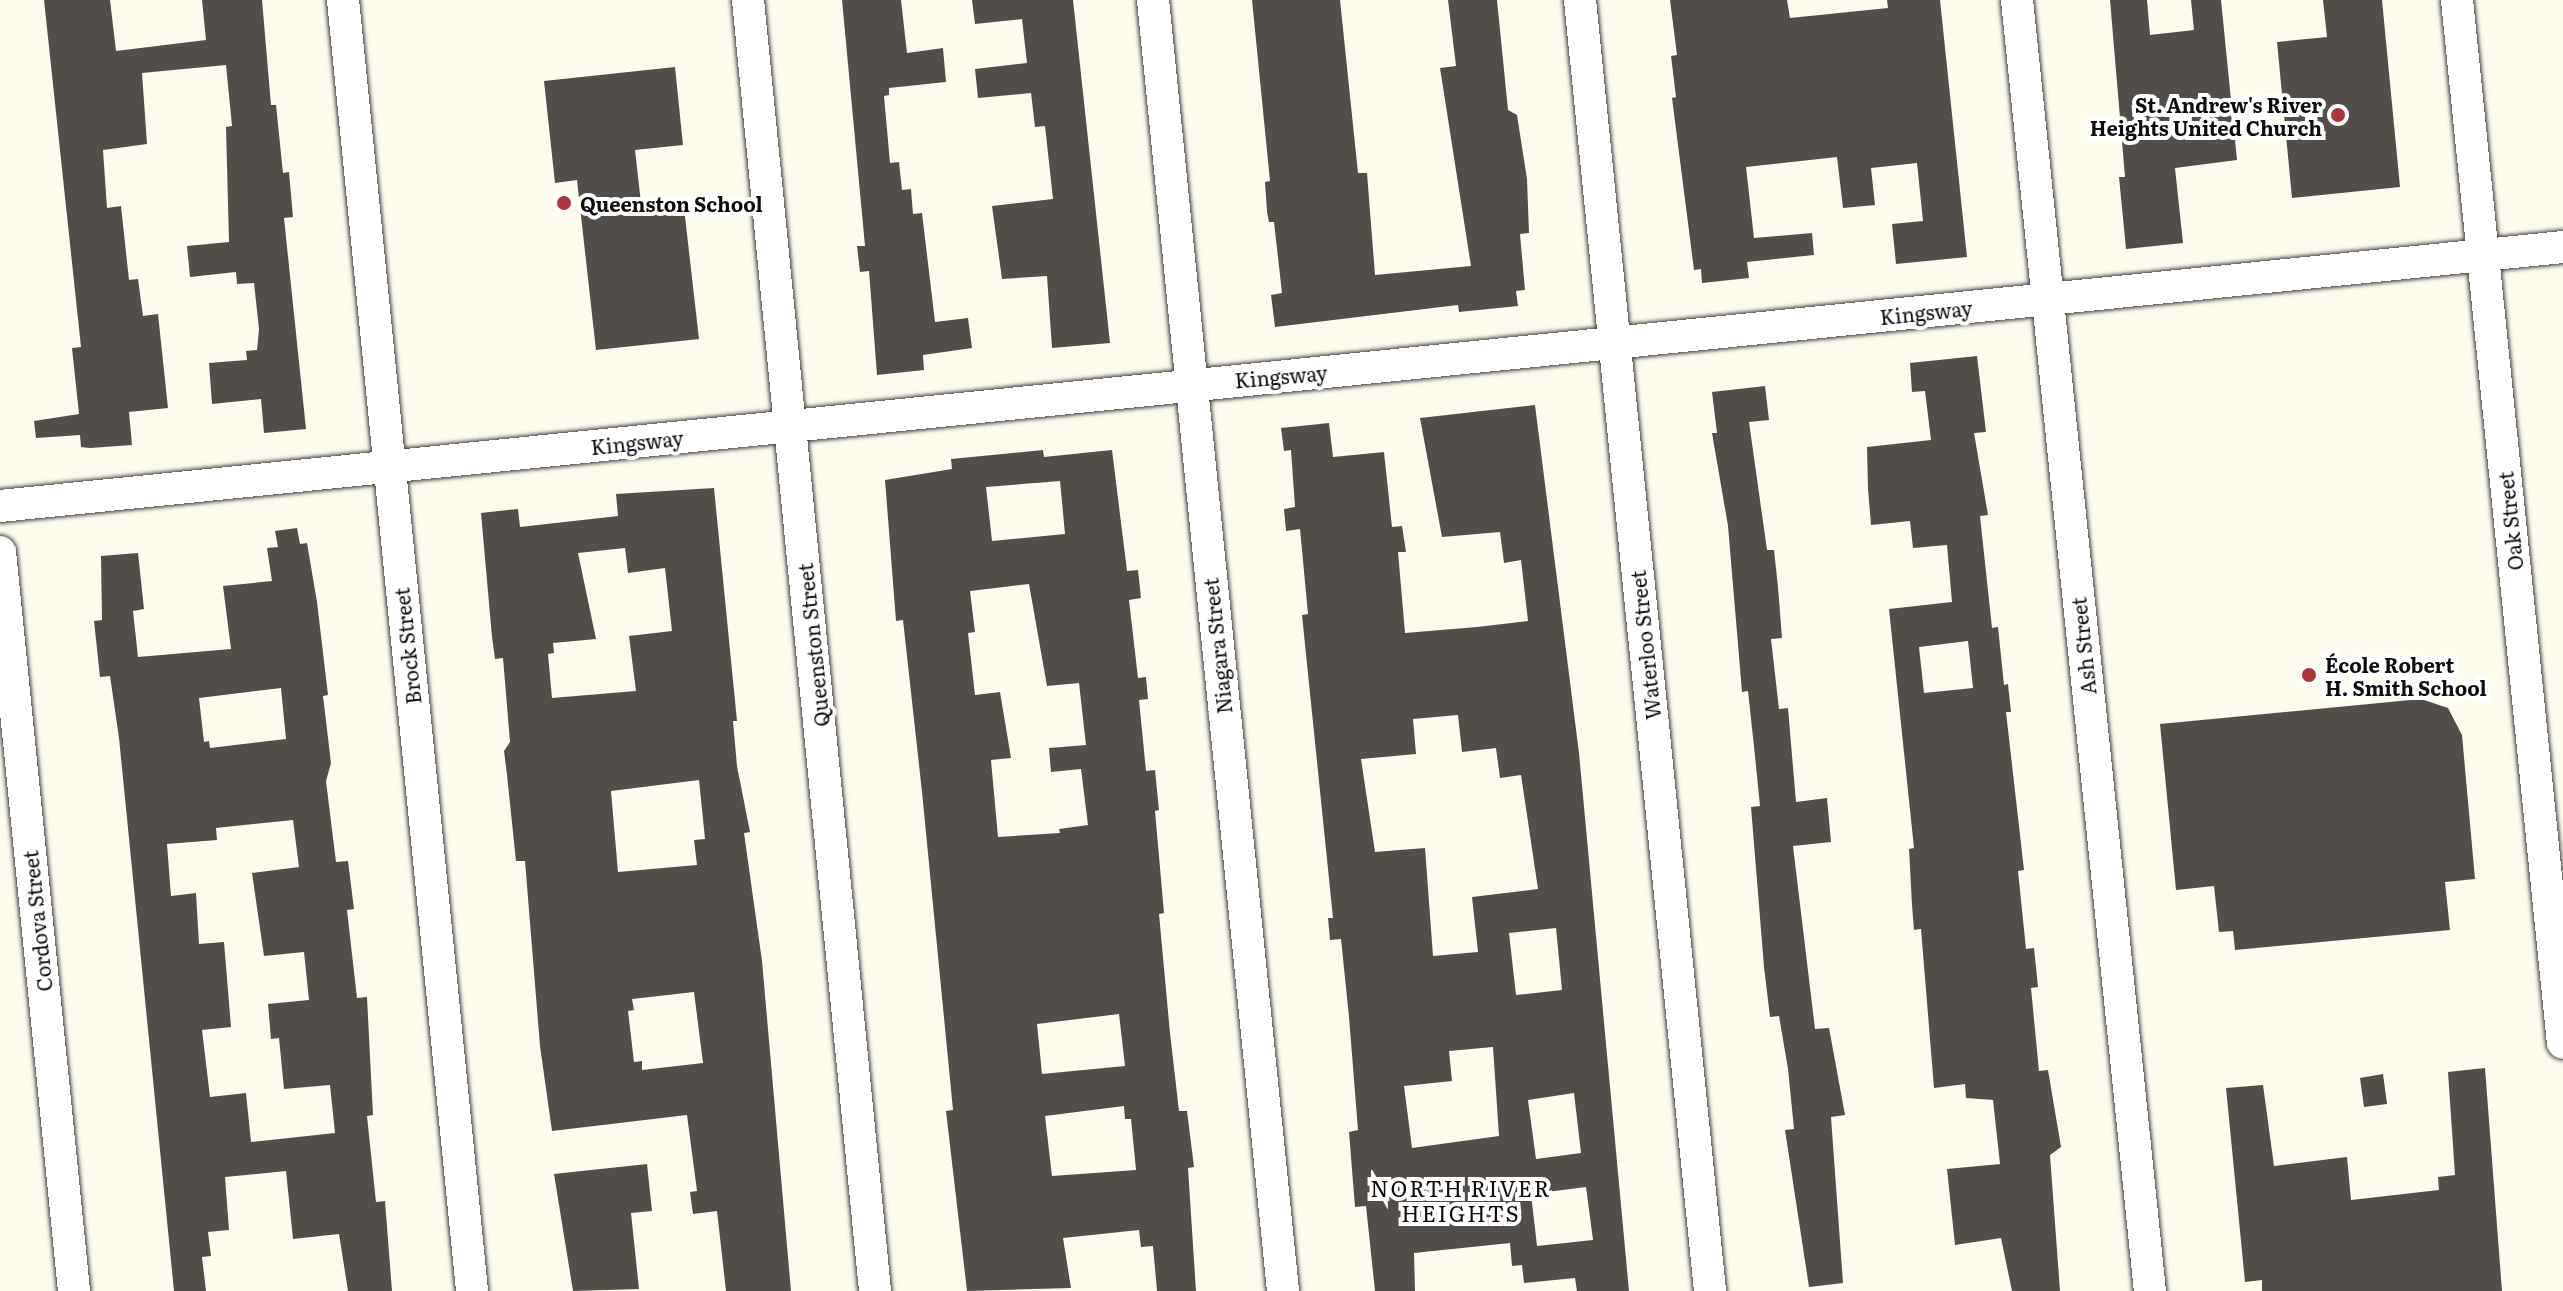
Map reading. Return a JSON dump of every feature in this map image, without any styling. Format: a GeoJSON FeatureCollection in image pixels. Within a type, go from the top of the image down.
{"type":"FeatureCollection","features":[{"type":"Feature","properties":{"kind":"street","name":"Brock Street"},"geometry":{"type":"LineString","coordinates":[[343,0],[472,1291]]}},
{"type":"Feature","properties":{"kind":"street","name":"Queenston Street"},"geometry":{"type":"LineString","coordinates":[[748,0],[875,1291]]}},
{"type":"Feature","properties":{"kind":"street","name":"Niagara Street"},"geometry":{"type":"LineString","coordinates":[[1153,0],[1283,1291]]}},
{"type":"Feature","properties":{"kind":"street","name":"Waterloo Street"},"geometry":{"type":"LineString","coordinates":[[1580,0],[1710,1291]]}},
{"type":"Feature","properties":{"kind":"street","name":"Ash Street"},"geometry":{"type":"LineString","coordinates":[[2017,0],[2150,1291]]}},
{"type":"Feature","properties":{"kind":"street","name":"Oak Street"},"geometry":{"type":"LineString","coordinates":[[2457,0],[2563,1043]]}},
{"type":"Feature","properties":{"kind":"street","name":"Kingsway"},"geometry":{"type":"LineString","coordinates":[[0,506],[2563,247]]}},
{"type":"Feature","properties":{"kind":"street","name":"Cordova Street"},"geometry":{"type":"LineString","coordinates":[[0,552],[74,1291]]}},
{"type":"Feature","properties":{"kind":"building"},"geometry":{"type":"Polygon","coordinates":[[[44,0],[110,0],[116,51],[206,40],[202,0],[262,0],[271,105],[276,105],[283,173],[289,172],[293,217],[284,218],[306,429],[264,433],[261,399],[212,404],[209,363],[247,360],[246,351],[257,350],[259,329],[254,283],[237,284],[236,272],[190,277],[187,246],[229,242],[226,127],[232,126],[226,65],[142,73],[147,144],[103,150],[107,208],[121,206],[129,280],[138,279],[143,316],[158,314],[168,408],[129,412],[132,445],[81,447],[80,435],[36,438],[34,421],[79,414],[72,348],[81,347],[44,0]]]}},
{"type":"Feature","properties":{"kind":"building"},"geometry":{"type":"Polygon","coordinates":[[[842,0],[901,0],[907,53],[943,48],[946,82],[889,88],[889,95],[884,96],[890,163],[899,162],[902,190],[911,189],[913,214],[922,213],[935,322],[968,318],[972,348],[923,355],[924,370],[877,375],[869,271],[860,272],[857,246],[865,246],[842,0]]]}},
{"type":"Feature","properties":{"kind":"building"},"geometry":{"type":"Polygon","coordinates":[[[972,0],[1073,0],[1110,343],[1052,348],[1047,276],[1002,279],[992,206],[1053,199],[1045,126],[1035,127],[1031,93],[978,98],[975,69],[1027,63],[1022,19],[975,24],[972,0]]]}},
{"type":"Feature","properties":{"kind":"building"},"geometry":{"type":"Polygon","coordinates":[[[1252,0],[1340,0],[1358,173],[1367,173],[1375,275],[1471,266],[1440,68],[1456,66],[1448,0],[1497,0],[1508,110],[1517,115],[1527,179],[1529,233],[1520,234],[1525,290],[1516,291],[1518,306],[1459,312],[1458,305],[1275,327],[1271,295],[1282,293],[1274,222],[1269,222],[1267,212],[1265,182],[1270,181],[1252,0]]]}},
{"type":"Feature","properties":{"kind":"building"},"geometry":{"type":"Polygon","coordinates":[[[1670,0],[1787,0],[1790,18],[1888,8],[1887,0],[1940,0],[1967,257],[1896,264],[1892,224],[1923,221],[1917,163],[1871,168],[1875,205],[1843,208],[1837,157],[1746,167],[1754,238],[1812,233],[1814,255],[1747,262],[1749,278],[1702,283],[1701,269],[1694,270],[1672,98],[1676,97],[1671,56],[1677,55],[1670,0]]]}},
{"type":"Feature","properties":{"kind":"building"},"geometry":{"type":"Polygon","coordinates":[[[2110,0],[2147,0],[2150,35],[2194,30],[2191,0],[2221,0],[2237,160],[2175,168],[2183,243],[2126,249],[2119,177],[2125,177],[2110,0]]]}},
{"type":"Feature","properties":{"kind":"building","name":"St. Andrew's River Heights United Church"},"geometry":{"type":"Polygon","coordinates":[[[2323,0],[2382,0],[2400,187],[2292,198],[2277,42],[2327,37],[2323,0]]]}},
{"type":"Feature","properties":{"kind":"building"},"geometry":{"type":"Polygon","coordinates":[[[675,67],[683,145],[635,150],[641,203],[683,199],[699,339],[596,350],[577,180],[555,183],[544,81],[675,67]]]}},
{"type":"Feature","properties":{"kind":"building"},"geometry":{"type":"Polygon","coordinates":[[[1977,356],[1986,432],[1974,433],[1988,515],[1980,516],[1992,628],[1998,627],[2004,685],[2008,684],[2011,712],[2006,712],[2024,870],[2018,871],[2026,949],[2034,948],[2038,987],[2031,988],[2039,1071],[2048,1070],[2061,1147],[2050,1155],[2060,1291],[2012,1291],[2001,1238],[1955,1245],[1947,1169],[2000,1164],[1993,1100],[1966,1098],[1965,1084],[1934,1088],[1921,929],[1914,930],[1909,849],[1914,848],[1889,609],[1952,602],[1947,545],[1913,548],[1910,521],[1871,525],[1867,447],[1931,440],[1925,391],[1912,392],[1910,363],[1977,356]],[[1968,641],[1919,647],[1924,693],[1973,688],[1968,641]]]}},
{"type":"Feature","properties":{"kind":"building"},"geometry":{"type":"Polygon","coordinates":[[[1765,386],[1769,420],[1749,422],[1767,550],[1774,550],[1778,587],[1782,638],[1771,639],[1779,709],[1788,708],[1796,802],[1827,798],[1831,842],[1793,846],[1815,1029],[1829,1028],[1845,1115],[1831,1117],[1843,1283],[1809,1287],[1785,1130],[1794,1129],[1788,1069],[1779,1016],[1770,1017],[1764,967],[1751,807],[1760,806],[1748,691],[1742,692],[1728,526],[1712,433],[1717,433],[1712,392],[1765,386]]]}},
{"type":"Feature","properties":{"kind":"building"},"geometry":{"type":"Polygon","coordinates":[[[1535,405],[1579,753],[1629,1291],[1577,1291],[1575,1278],[1524,1283],[1522,1265],[1512,1266],[1510,1243],[1414,1253],[1415,1291],[1375,1291],[1366,1206],[1355,1207],[1349,1132],[1358,1130],[1349,1017],[1341,939],[1330,940],[1328,918],[1333,918],[1302,615],[1308,614],[1300,529],[1286,531],[1284,509],[1295,507],[1291,450],[1284,451],[1281,428],[1329,423],[1333,457],[1384,452],[1392,527],[1402,526],[1406,552],[1398,552],[1405,633],[1528,621],[1521,560],[1504,563],[1500,532],[1442,537],[1420,418],[1535,405]],[[1458,715],[1413,719],[1416,754],[1361,759],[1375,852],[1425,848],[1433,956],[1478,952],[1472,897],[1538,889],[1521,775],[1500,778],[1496,748],[1462,752],[1458,715]],[[1556,928],[1509,933],[1516,995],[1562,990],[1556,928]],[[1493,1047],[1449,1051],[1452,1081],[1404,1086],[1412,1148],[1499,1136],[1493,1047]],[[1574,1093],[1528,1100],[1536,1159],[1581,1153],[1574,1093]],[[1586,1187],[1531,1194],[1537,1246],[1593,1240],[1586,1187]]]}},
{"type":"Feature","properties":{"kind":"building"},"geometry":{"type":"Polygon","coordinates":[[[1043,450],[1044,457],[1112,450],[1127,571],[1138,570],[1141,598],[1129,600],[1138,678],[1146,677],[1148,699],[1139,700],[1146,771],[1155,770],[1159,810],[1155,811],[1164,913],[1159,914],[1170,1033],[1179,1111],[1187,1111],[1194,1167],[1188,1168],[1196,1291],[1157,1291],[1153,1246],[1141,1247],[1139,1230],[1063,1238],[1071,1288],[967,1291],[946,1111],[953,1110],[922,792],[903,620],[896,621],[885,480],[952,469],[951,459],[1043,450]],[[1060,481],[986,487],[992,541],[1065,534],[1060,481]],[[1029,584],[970,591],[975,632],[968,633],[975,695],[1000,692],[1011,758],[991,760],[998,837],[1060,833],[1059,829],[1088,825],[1081,769],[1051,772],[1049,748],[1086,745],[1079,683],[1047,686],[1029,584]],[[1119,1014],[1037,1024],[1042,1074],[1125,1066],[1119,1014]],[[1124,1106],[1045,1116],[1052,1176],[1136,1170],[1131,1119],[1125,1119],[1124,1106]]]}},
{"type":"Feature","properties":{"kind":"building"},"geometry":{"type":"Polygon","coordinates":[[[714,488],[737,721],[733,721],[737,766],[750,832],[744,833],[762,961],[791,1291],[726,1291],[717,1211],[693,1214],[690,1192],[697,1191],[687,1115],[552,1131],[540,1046],[525,861],[516,861],[504,751],[510,742],[503,658],[495,659],[481,513],[518,509],[520,527],[618,516],[616,494],[714,488]],[[625,548],[578,553],[596,639],[553,643],[554,653],[548,654],[552,698],[636,691],[629,636],[672,631],[665,568],[628,573],[625,548]],[[699,780],[611,791],[618,872],[697,865],[694,840],[705,839],[699,780]],[[694,992],[632,999],[634,1010],[628,1011],[634,1062],[642,1061],[642,1070],[703,1063],[694,992]]]}},
{"type":"Feature","properties":{"kind":"building"},"geometry":{"type":"Polygon","coordinates":[[[297,528],[300,544],[307,543],[317,602],[328,695],[323,696],[331,763],[326,781],[336,862],[348,861],[354,909],[347,910],[357,998],[367,997],[373,1115],[367,1116],[376,1202],[385,1201],[392,1291],[348,1291],[339,1234],[293,1239],[286,1171],[225,1177],[229,1230],[208,1232],[211,1256],[202,1257],[206,1291],[174,1291],[119,738],[110,676],[100,677],[94,621],[102,620],[101,556],[138,553],[144,609],[133,611],[138,657],[231,649],[223,586],[272,581],[267,548],[278,547],[275,531],[297,528]],[[281,688],[199,698],[204,742],[209,741],[210,748],[286,739],[281,688]],[[293,820],[216,828],[217,840],[167,844],[171,896],[196,893],[199,944],[224,942],[231,1027],[202,1030],[210,1097],[246,1093],[251,1142],[335,1133],[330,1085],[284,1089],[279,1038],[271,1039],[268,1004],[309,1000],[304,952],[264,956],[252,873],[299,867],[293,820]]]}},
{"type":"Feature","properties":{"kind":"building"},"geometry":{"type":"Polygon","coordinates":[[[2421,699],[2448,708],[2462,735],[2475,879],[2445,882],[2450,930],[2235,950],[2233,931],[2219,932],[2214,886],[2176,890],[2160,724],[2421,699]]]}},
{"type":"Feature","properties":{"kind":"building"},"geometry":{"type":"Polygon","coordinates":[[[2485,1068],[2502,1291],[2262,1291],[2262,1280],[2245,1282],[2226,1088],[2263,1085],[2274,1166],[2347,1157],[2351,1200],[2439,1190],[2438,1177],[2455,1175],[2448,1072],[2485,1068]]]}},
{"type":"Feature","properties":{"kind":"building"},"geometry":{"type":"Polygon","coordinates":[[[2383,1074],[2387,1104],[2364,1107],[2360,1078],[2383,1074]]]}},
{"type":"Feature","properties":{"kind":"building"},"geometry":{"type":"Polygon","coordinates":[[[647,1164],[652,1211],[631,1213],[639,1289],[573,1291],[554,1174],[647,1164]]]}},
{"type":"Feature","properties":{"kind":"place","name":"St. Andrew's River Heights United Church"},"geometry":{"type":"Point","coordinates":[2338,115]}},
{"type":"Feature","properties":{"kind":"place","name":"Queenston School"},"geometry":{"type":"Point","coordinates":[564,203]}},
{"type":"Feature","properties":{"kind":"place","name":"École Robert H. Smith School"},"geometry":{"type":"Point","coordinates":[2309,675]}},
{"type":"Feature","properties":{"kind":"district","name":"NORTH RIVER HEIGHTS"},"geometry":{"type":"Point","coordinates":[1461,1200]}}]}
